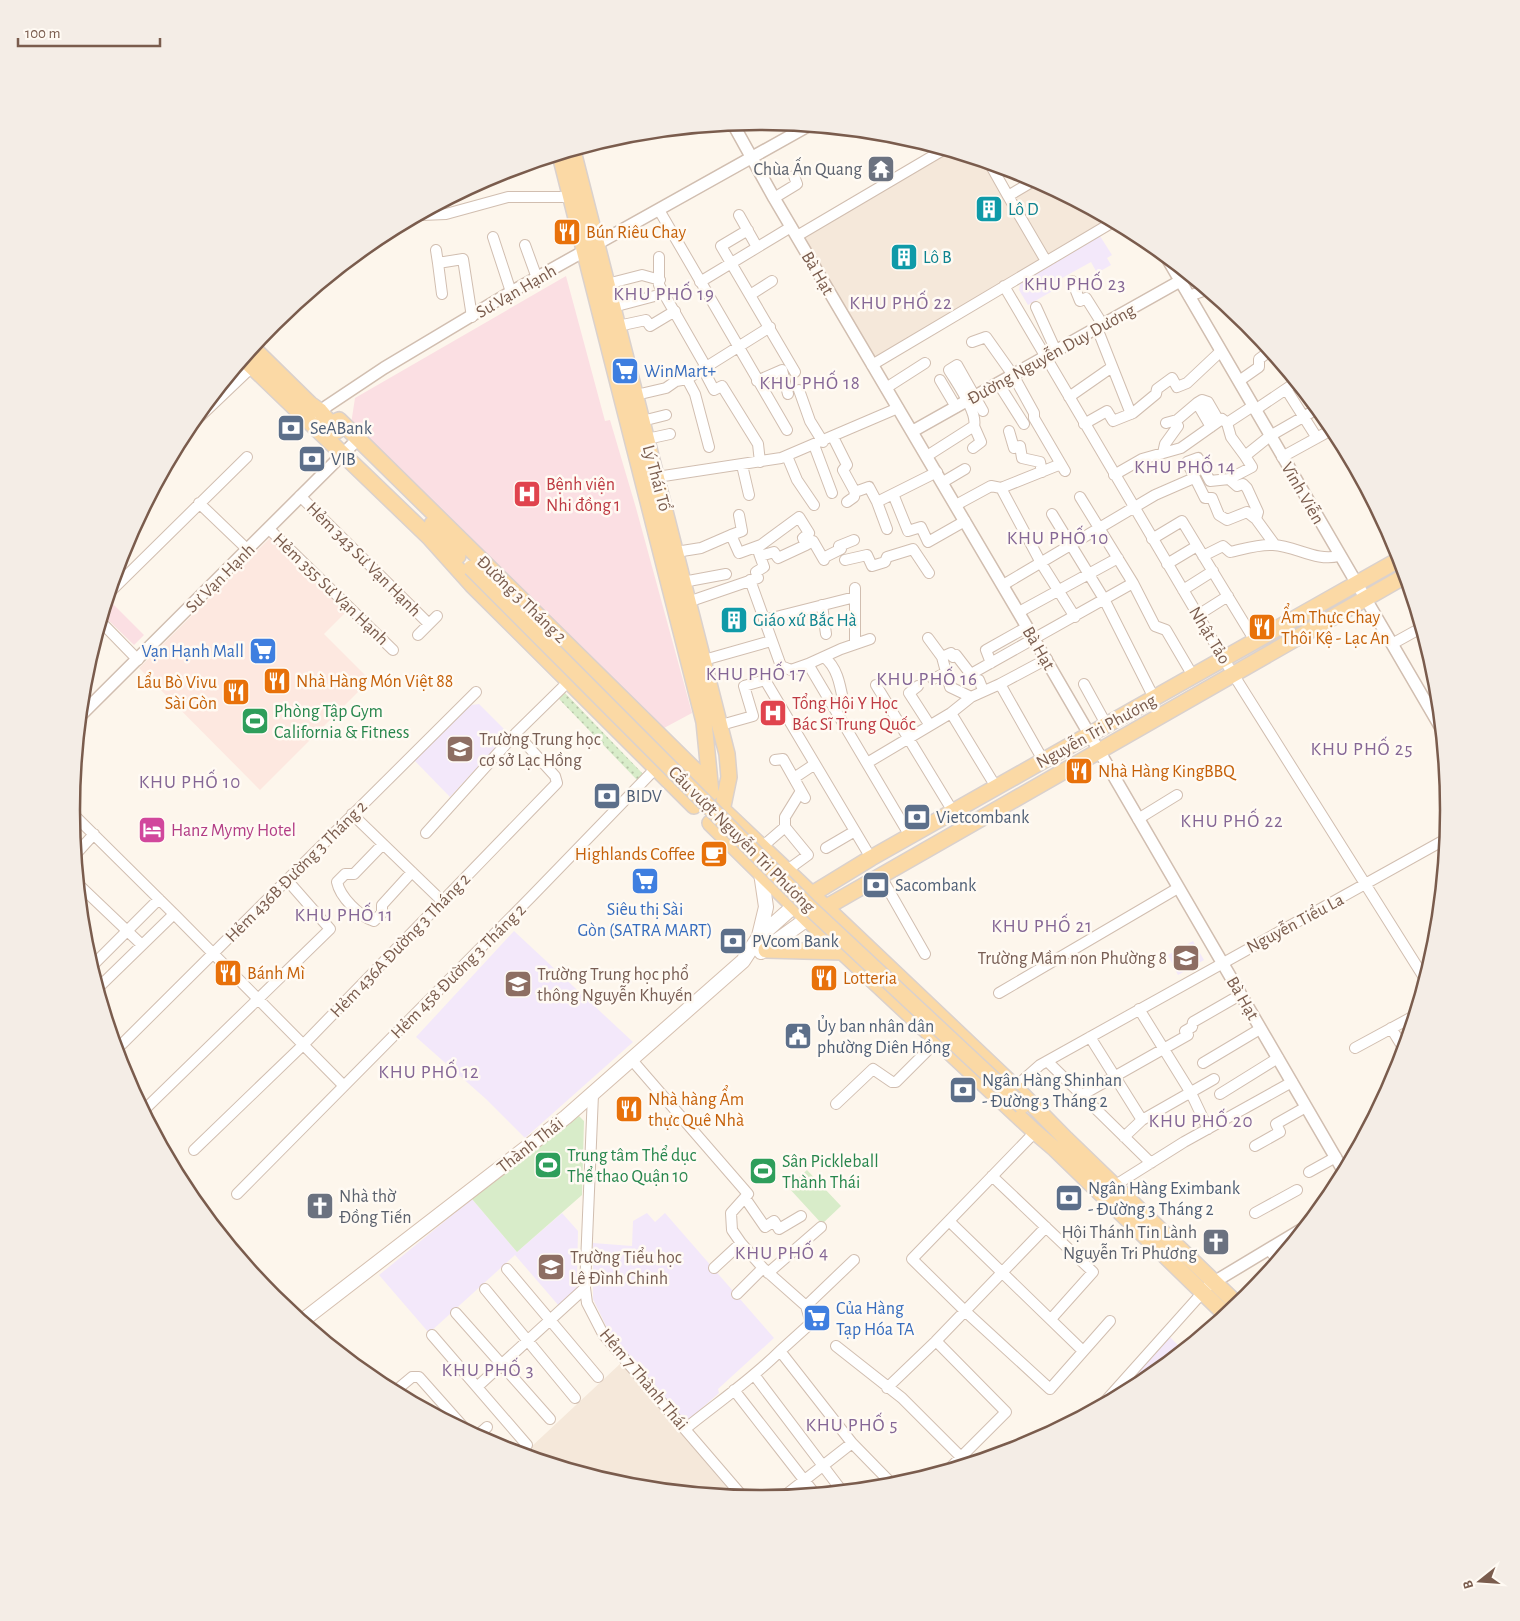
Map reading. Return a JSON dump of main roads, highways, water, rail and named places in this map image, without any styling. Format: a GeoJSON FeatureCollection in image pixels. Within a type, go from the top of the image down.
{"type":"FeatureCollection","features":[{"type":"Feature","properties":{"kind":"main road","name":"Lý Thái Tổ"},"geometry":{"type":"LineString","coordinates":[[574,157],[591,249],[672,556],[684,582],[721,726],[729,764],[728,787],[723,808]]}},
{"type":"Feature","properties":{"kind":"main road","name":"Lý Thái Tổ"},"geometry":{"type":"LineString","coordinates":[[562,161],[571,197],[607,284],[657,477],[704,722],[709,757],[707,792]]}},
{"type":"Feature","properties":{"kind":"main road","name":"Đường 3 Tháng 2"},"geometry":{"type":"LineString","coordinates":[[258,353],[310,404],[315,416],[330,424],[433,533],[458,556]]}},
{"type":"Feature","properties":{"kind":"main road","name":"Đường 3 Tháng 2"},"geometry":{"type":"LineString","coordinates":[[248,363],[398,484],[581,661],[679,759],[707,792]]}},
{"type":"Feature","properties":{"kind":"main road","name":"Đường 3 Tháng 2"},"geometry":{"type":"LineString","coordinates":[[428,514],[433,533],[472,585],[566,685],[656,768],[694,806]]}},
{"type":"Feature","properties":{"kind":"main road","name":"Đường 3 Tháng 2"},"geometry":{"type":"LineString","coordinates":[[433,533],[551,632]]}},
{"type":"Feature","properties":{"kind":"main road","name":"Cầu vượt Nguyễn Tri Phương"},"geometry":{"type":"LineString","coordinates":[[458,556],[810,908],[1061,1144]]}},
{"type":"Feature","properties":{"kind":"main road","name":"Nguyễn Tri Phương"},"geometry":{"type":"LineString","coordinates":[[794,906],[810,894],[953,811],[1393,563]]}},
{"type":"Feature","properties":{"kind":"main road","name":"Nguyễn Tri Phương"},"geometry":{"type":"LineString","coordinates":[[807,919],[824,907],[1399,579]]}},
{"type":"Feature","properties":{"kind":"main road"},"geometry":{"type":"LineString","coordinates":[[679,759],[709,757]]}},
{"type":"Feature","properties":{"kind":"main road"},"geometry":{"type":"LineString","coordinates":[[1222,1309],[1208,1286],[1114,1186],[1061,1144],[1032,1135],[894,1004],[860,968],[807,919],[710,823],[698,819],[694,806],[698,797],[707,792],[719,797],[723,808],[786,871],[840,922],[883,958],[978,1048],[1015,1087],[1061,1144],[1208,1286],[1231,1300]]}},
{"type":"Feature","properties":{"kind":"main road"},"geometry":{"type":"LineString","coordinates":[[710,823],[719,819],[723,808]]}},
{"type":"Feature","properties":{"kind":"main road"},"geometry":{"type":"LineString","coordinates":[[761,873],[766,907],[762,944],[842,952]]}},
{"type":"Feature","properties":{"kind":"main road","name":"Thành Thái"},"geometry":{"type":"LineString","coordinates":[[307,1318],[593,1094],[762,944],[794,906]]}},
{"type":"Feature","properties":{"kind":"main road","name":"Thành Thái"},"geometry":{"type":"LineString","coordinates":[[762,944],[807,919]]}},
{"type":"Feature","properties":{"kind":"place","name":"Chùa Ấn Quang"},"geometry":{"type":"Point","coordinates":[881,169]}},
{"type":"Feature","properties":{"kind":"place","name":"Lô D"},"geometry":{"type":"Point","coordinates":[989,209]}},
{"type":"Feature","properties":{"kind":"place","name":"Bún Riêu Chay"},"geometry":{"type":"Point","coordinates":[567,232]}},
{"type":"Feature","properties":{"kind":"place","name":"Lô B"},"geometry":{"type":"Point","coordinates":[904,257]}},
{"type":"Feature","properties":{"kind":"place","name":"WinMart+"},"geometry":{"type":"Point","coordinates":[625,371]}},
{"type":"Feature","properties":{"kind":"place","name":"SeABank"},"geometry":{"type":"Point","coordinates":[291,428]}},
{"type":"Feature","properties":{"kind":"place","name":"VIB"},"geometry":{"type":"Point","coordinates":[312,459]}},
{"type":"Feature","properties":{"kind":"place","name":"Bệnh viện Nhi đồng 1"},"geometry":{"type":"Point","coordinates":[527,494]}},
{"type":"Feature","properties":{"kind":"place","name":"Giáo xứ Bắc Hà"},"geometry":{"type":"Point","coordinates":[734,620]}},
{"type":"Feature","properties":{"kind":"place","name":"Ẩm Thực Chay Thôi Kệ - Lạc An"},"geometry":{"type":"Point","coordinates":[1262,627]}},
{"type":"Feature","properties":{"kind":"place","name":"Vạn Hạnh Mall"},"geometry":{"type":"Point","coordinates":[263,651]}},
{"type":"Feature","properties":{"kind":"place","name":"Nhà Hàng Món Việt 88"},"geometry":{"type":"Point","coordinates":[277,681]}},
{"type":"Feature","properties":{"kind":"place","name":"Lẩu Bò Vivu Sài Gòn"},"geometry":{"type":"Point","coordinates":[236,692]}},
{"type":"Feature","properties":{"kind":"place","name":"Tổng Hội Y Học Bác Sĩ Trung Quốc"},"geometry":{"type":"Point","coordinates":[773,713]}},
{"type":"Feature","properties":{"kind":"place","name":"Phòng Tập Gym California & Fitness"},"geometry":{"type":"Point","coordinates":[255,721]}},
{"type":"Feature","properties":{"kind":"place","name":"Trường Trung học cơ sở Lạc Hồng"},"geometry":{"type":"Point","coordinates":[460,749]}},
{"type":"Feature","properties":{"kind":"place","name":"Nhà Hàng KingBBQ"},"geometry":{"type":"Point","coordinates":[1079,771]}},
{"type":"Feature","properties":{"kind":"place","name":"BIDV"},"geometry":{"type":"Point","coordinates":[607,796]}},
{"type":"Feature","properties":{"kind":"place","name":"Vietcombank"},"geometry":{"type":"Point","coordinates":[917,817]}},
{"type":"Feature","properties":{"kind":"place","name":"Hanz Mymy Hotel"},"geometry":{"type":"Point","coordinates":[152,830]}},
{"type":"Feature","properties":{"kind":"place","name":"Highlands Coffee"},"geometry":{"type":"Point","coordinates":[714,854]}},
{"type":"Feature","properties":{"kind":"place","name":"Siêu thị Sài Gòn (SATRA MART)"},"geometry":{"type":"Point","coordinates":[645,881]}},
{"type":"Feature","properties":{"kind":"place","name":"Sacombank"},"geometry":{"type":"Point","coordinates":[876,885]}},
{"type":"Feature","properties":{"kind":"place","name":"PVcom Bank"},"geometry":{"type":"Point","coordinates":[733,941]}},
{"type":"Feature","properties":{"kind":"place","name":"Trường Mầm non Phường 8"},"geometry":{"type":"Point","coordinates":[1186,958]}},
{"type":"Feature","properties":{"kind":"place","name":"Bánh Mì"},"geometry":{"type":"Point","coordinates":[228,973]}},
{"type":"Feature","properties":{"kind":"place","name":"Lotteria"},"geometry":{"type":"Point","coordinates":[824,978]}},
{"type":"Feature","properties":{"kind":"place","name":"Trường Trung học phổ thông Nguyễn Khuyến"},"geometry":{"type":"Point","coordinates":[518,984]}},
{"type":"Feature","properties":{"kind":"place","name":"Ủy ban nhân dân phường Diên Hồng"},"geometry":{"type":"Point","coordinates":[798,1036]}},
{"type":"Feature","properties":{"kind":"place","name":"Ngân Hàng Shinhan - Đường 3 Tháng 2"},"geometry":{"type":"Point","coordinates":[963,1090]}},
{"type":"Feature","properties":{"kind":"place","name":"Nhà hàng Ẩm thực Quê Nhà"},"geometry":{"type":"Point","coordinates":[629,1109]}},
{"type":"Feature","properties":{"kind":"place","name":"Trung tâm Thể dục Thể thao Quận 10"},"geometry":{"type":"Point","coordinates":[548,1165]}},
{"type":"Feature","properties":{"kind":"place","name":"Sân Pickleball Thành Thái"},"geometry":{"type":"Point","coordinates":[763,1171]}},
{"type":"Feature","properties":{"kind":"place","name":"Ngân Hàng Eximbank - Đường 3 Tháng 2"},"geometry":{"type":"Point","coordinates":[1069,1198]}},
{"type":"Feature","properties":{"kind":"place","name":"Nhà thờ Đồng Tiến"},"geometry":{"type":"Point","coordinates":[320,1206]}},
{"type":"Feature","properties":{"kind":"place","name":"Hội Thánh Tin Lành Nguyễn Tri Phương"},"geometry":{"type":"Point","coordinates":[1216,1242]}},
{"type":"Feature","properties":{"kind":"place","name":"Trường Tiểu học Lê Đình Chinh"},"geometry":{"type":"Point","coordinates":[551,1267]}},
{"type":"Feature","properties":{"kind":"place","name":"Của Hàng Tạp Hóa TA"},"geometry":{"type":"Point","coordinates":[817,1318]}},
{"type":"Feature","properties":{"kind":"district","name":"KHU PHỐ 23"},"geometry":{"type":"Point","coordinates":[1075,283]}},
{"type":"Feature","properties":{"kind":"district","name":"KHU PHỐ 19"},"geometry":{"type":"Point","coordinates":[664,293]}},
{"type":"Feature","properties":{"kind":"district","name":"KHU PHỐ 22"},"geometry":{"type":"Point","coordinates":[901,302]}},
{"type":"Feature","properties":{"kind":"district","name":"KHU PHỐ 18"},"geometry":{"type":"Point","coordinates":[810,382]}},
{"type":"Feature","properties":{"kind":"district","name":"KHU PHỐ 14"},"geometry":{"type":"Point","coordinates":[1185,466]}},
{"type":"Feature","properties":{"kind":"district","name":"KHU PHỐ 10"},"geometry":{"type":"Point","coordinates":[1058,537]}},
{"type":"Feature","properties":{"kind":"district","name":"KHU PHỐ 17"},"geometry":{"type":"Point","coordinates":[756,673]}},
{"type":"Feature","properties":{"kind":"district","name":"KHU PHỐ 16"},"geometry":{"type":"Point","coordinates":[927,678]}},
{"type":"Feature","properties":{"kind":"district","name":"KHU PHỐ 25"},"geometry":{"type":"Point","coordinates":[1362,748]}},
{"type":"Feature","properties":{"kind":"district","name":"KHU PHỐ 10"},"geometry":{"type":"Point","coordinates":[190,781]}},
{"type":"Feature","properties":{"kind":"district","name":"KHU PHỐ 22"},"geometry":{"type":"Point","coordinates":[1232,820]}},
{"type":"Feature","properties":{"kind":"district","name":"KHU PHỐ 11"},"geometry":{"type":"Point","coordinates":[344,914]}},
{"type":"Feature","properties":{"kind":"district","name":"KHU PHỐ 21"},"geometry":{"type":"Point","coordinates":[1042,925]}},
{"type":"Feature","properties":{"kind":"district","name":"KHU PHỐ 12"},"geometry":{"type":"Point","coordinates":[429,1071]}},
{"type":"Feature","properties":{"kind":"district","name":"KHU PHỐ 20"},"geometry":{"type":"Point","coordinates":[1201,1120]}},
{"type":"Feature","properties":{"kind":"district","name":"KHU PHỐ 4"},"geometry":{"type":"Point","coordinates":[782,1252]}},
{"type":"Feature","properties":{"kind":"district","name":"KHU PHỐ 3"},"geometry":{"type":"Point","coordinates":[488,1369]}},
{"type":"Feature","properties":{"kind":"district","name":"KHU PHỐ 5"},"geometry":{"type":"Point","coordinates":[852,1424]}}]}
